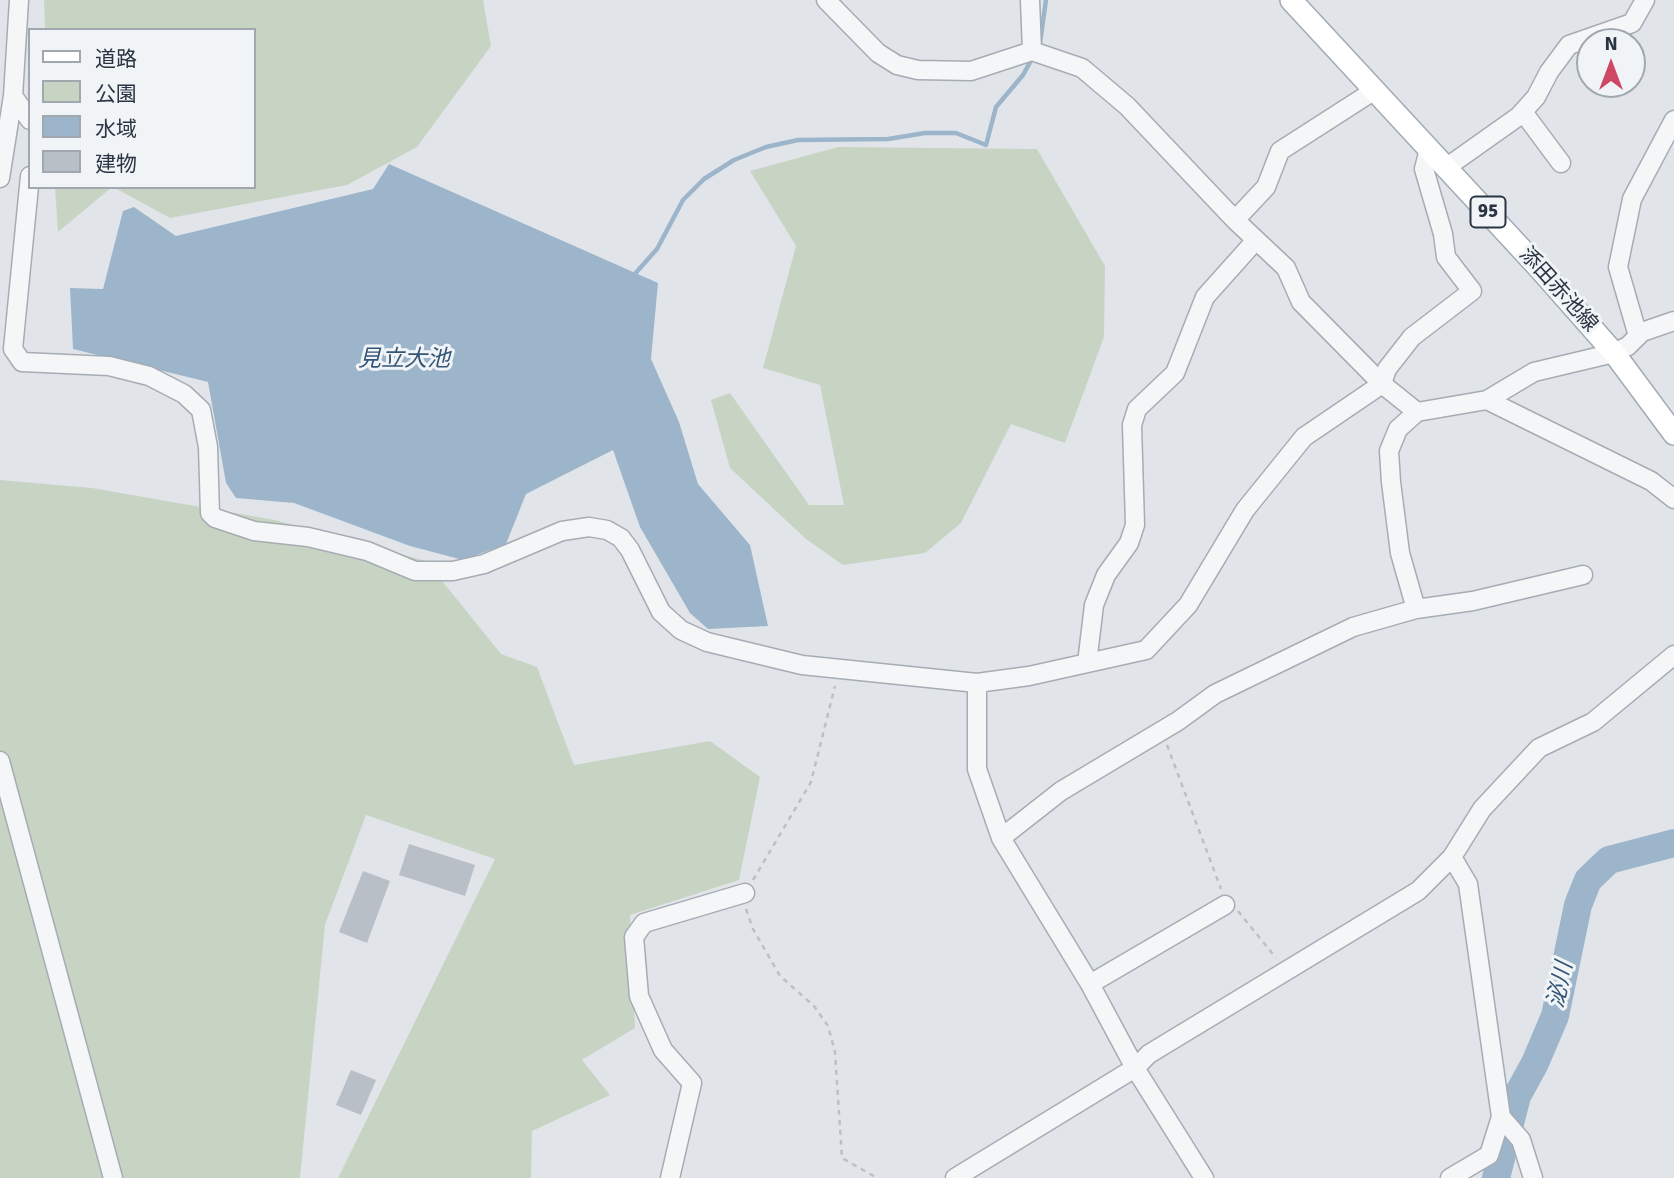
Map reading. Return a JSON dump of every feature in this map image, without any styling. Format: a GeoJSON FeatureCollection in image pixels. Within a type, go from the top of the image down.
{"type":"FeatureCollection","features":[{"type":"Feature","properties":{"kind":"main road","name":"添田赤池線"},"geometry":{"type":"LineString","coordinates":[[1291,0],[1447,167],[1614,353],[1674,434]]}},
{"type":"Feature","properties":{"kind":"street"},"geometry":{"type":"LineString","coordinates":[[0,178],[13,96],[19,0]]}},
{"type":"Feature","properties":{"kind":"street"},"geometry":{"type":"LineString","coordinates":[[826,0],[878,53],[897,65],[918,70],[971,71],[1032,51],[1082,68],[1127,106],[1235,220],[1286,268],[1301,302],[1382,384],[1417,412]]}},
{"type":"Feature","properties":{"kind":"street"},"geometry":{"type":"LineString","coordinates":[[1030,0],[1032,51]]}},
{"type":"Feature","properties":{"kind":"street"},"geometry":{"type":"LineString","coordinates":[[1447,167],[1523,112],[1536,97],[1549,72],[1569,45],[1632,23],[1645,0]]}},
{"type":"Feature","properties":{"kind":"street"},"geometry":{"type":"LineString","coordinates":[[1235,220],[1266,187],[1280,151],[1375,90]]}},
{"type":"Feature","properties":{"kind":"street"},"geometry":{"type":"LineString","coordinates":[[13,96],[28,117]]}},
{"type":"Feature","properties":{"kind":"street"},"geometry":{"type":"LineString","coordinates":[[1523,112],[1562,163]]}},
{"type":"Feature","properties":{"kind":"street"},"geometry":{"type":"LineString","coordinates":[[1638,336],[1618,267],[1632,199],[1674,120]]}},
{"type":"Feature","properties":{"kind":"street"},"geometry":{"type":"LineString","coordinates":[[29,189],[13,349],[22,362],[108,366],[149,376],[184,394],[201,410],[208,447],[210,513],[215,518],[254,531],[308,537],[367,551],[415,571],[453,571],[484,564],[562,531],[589,527],[607,530],[621,538],[661,612],[681,630],[707,642],[758,656],[838,670],[977,683],[1029,677],[1146,650],[1188,605],[1245,510],[1304,437],[1382,384],[1387,369],[1412,337],[1472,290],[1446,257],[1443,234],[1424,169],[1429,149]]}},
{"type":"Feature","properties":{"kind":"street"},"geometry":{"type":"LineString","coordinates":[[1087,663],[1094,605],[1106,575],[1129,543],[1135,525],[1132,425],[1138,409],[1175,373],[1205,297],[1256,240]]}},
{"type":"Feature","properties":{"kind":"street"},"geometry":{"type":"LineString","coordinates":[[1416,609],[1399,553],[1388,451],[1398,429],[1417,412],[1487,400],[1534,372],[1614,353],[1638,336],[1674,321]]}},
{"type":"Feature","properties":{"kind":"street"},"geometry":{"type":"LineString","coordinates":[[1487,400],[1651,481],[1674,499]]}},
{"type":"Feature","properties":{"kind":"street"},"geometry":{"type":"LineString","coordinates":[[1001,838],[1061,791],[1178,720],[1215,694],[1353,627],[1416,609],[1473,601],[1583,575]]}},
{"type":"Feature","properties":{"kind":"street"},"geometry":{"type":"LineString","coordinates":[[955,1178],[1135,1068],[1149,1054],[1418,891],[1452,857],[1482,809],[1539,748],[1592,722],[1642,678],[1674,655]]}},
{"type":"Feature","properties":{"kind":"street"},"geometry":{"type":"LineString","coordinates":[[977,683],[977,769],[1001,838],[1090,985],[1135,1068],[1204,1178]]}},
{"type":"Feature","properties":{"kind":"street"},"geometry":{"type":"LineString","coordinates":[[0,761],[113,1178]]}},
{"type":"Feature","properties":{"kind":"street"},"geometry":{"type":"LineString","coordinates":[[1450,1178],[1489,1154],[1503,1118],[1468,884],[1452,857]]}},
{"type":"Feature","properties":{"kind":"street"},"geometry":{"type":"LineString","coordinates":[[670,1178],[692,1083],[663,1050],[639,996],[634,937],[645,923],[745,893]]}},
{"type":"Feature","properties":{"kind":"street"},"geometry":{"type":"LineString","coordinates":[[1090,985],[1228,902]]}},
{"type":"Feature","properties":{"kind":"street"},"geometry":{"type":"LineString","coordinates":[[1503,1118],[1521,1140],[1532,1178]]}},
{"type":"Feature","properties":{"kind":"path"},"geometry":{"type":"LineString","coordinates":[[838,670],[811,782],[745,893],[753,929],[780,976],[814,1006],[828,1026],[835,1052],[842,1158],[877,1178]]}},
{"type":"Feature","properties":{"kind":"path"},"geometry":{"type":"LineString","coordinates":[[1178,720],[1167,745],[1217,884],[1228,902],[1288,971]]}},
{"type":"Feature","properties":{"kind":"green space"},"geometry":{"type":"Polygon","coordinates":[[[44,0],[483,0],[491,46],[417,147],[347,185],[170,218],[117,189],[256,189],[256,28],[45,28],[44,0]]]}},
{"type":"Feature","properties":{"kind":"green space"},"geometry":{"type":"Polygon","coordinates":[[[838,147],[1037,149],[1105,266],[1104,337],[1065,443],[1011,424],[961,523],[925,553],[843,565],[806,539],[730,468],[711,400],[730,393],[809,505],[844,505],[820,385],[763,368],[796,246],[750,171],[838,147]]]}},
{"type":"Feature","properties":{"kind":"green space"},"geometry":{"type":"Polygon","coordinates":[[[55,189],[110,189],[58,232],[55,189]]]}},
{"type":"Feature","properties":{"kind":"green space"},"geometry":{"type":"Polygon","coordinates":[[[0,480],[92,488],[275,520],[426,561],[501,654],[537,667],[574,765],[710,741],[760,777],[739,880],[630,915],[635,1028],[582,1060],[610,1095],[532,1131],[531,1178],[338,1178],[495,859],[366,815],[325,925],[300,1178],[0,1178],[0,480]]]}},
{"type":"Feature","properties":{"kind":"water","name":"見立大池"},"geometry":{"type":"Polygon","coordinates":[[[389,164],[658,283],[651,359],[679,422],[698,484],[750,545],[768,626],[708,629],[690,613],[640,527],[613,450],[526,494],[506,544],[463,560],[410,546],[294,503],[236,498],[226,483],[208,382],[73,349],[70,288],[103,289],[123,211],[134,207],[176,236],[373,189],[389,164]]]}},
{"type":"Feature","properties":{"kind":"building"},"geometry":{"type":"Polygon","coordinates":[[[409,844],[475,865],[465,896],[399,875],[409,844]]]}},
{"type":"Feature","properties":{"kind":"building"},"geometry":{"type":"Polygon","coordinates":[[[363,871],[390,881],[367,943],[339,932],[363,871]]]}},
{"type":"Feature","properties":{"kind":"building"},"geometry":{"type":"Polygon","coordinates":[[[351,1070],[376,1080],[361,1115],[336,1105],[351,1070]]]}},
{"type":"Feature","properties":{"kind":"waterway"},"geometry":{"type":"LineString","coordinates":[[1040,43],[1046,0]]}},
{"type":"Feature","properties":{"kind":"waterway"},"geometry":{"type":"LineString","coordinates":[[633,276],[657,249],[683,200],[704,179],[734,160],[766,147],[798,140],[888,139],[925,133],[956,133],[986,145],[996,107],[1023,75],[1033,57]]}},
{"type":"Feature","properties":{"kind":"waterway","name":"泌川"},"geometry":{"type":"LineString","coordinates":[[1496,1178],[1517,1096],[1535,1063],[1555,1016],[1578,905],[1588,880],[1609,860],[1674,843]]}}]}
